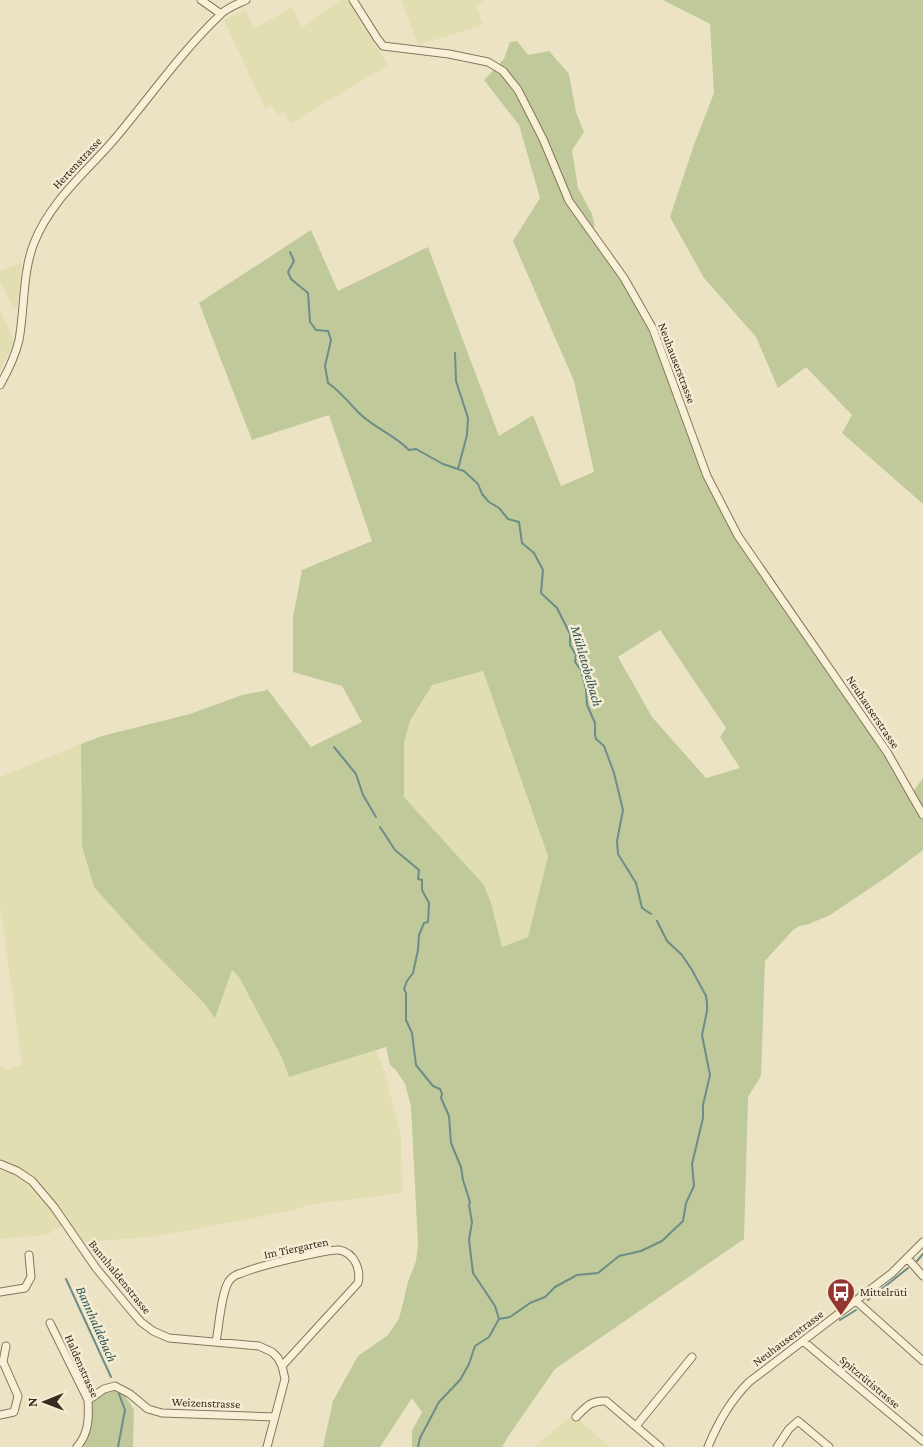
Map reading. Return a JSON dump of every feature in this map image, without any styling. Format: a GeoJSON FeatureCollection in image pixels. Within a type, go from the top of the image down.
{"type":"FeatureCollection","features":[{"type":"Feature","properties":{"kind":"street"},"geometry":{"type":"LineString","coordinates":[[200,0],[221,14]]}},
{"type":"Feature","properties":{"kind":"street","name":"Hertenstrasse"},"geometry":{"type":"LineString","coordinates":[[0,385],[11,366],[18,340],[26,269],[30,253],[40,230],[56,202],[111,143],[191,45],[221,14],[246,0]]}},
{"type":"Feature","properties":{"kind":"street","name":"Neuhauserstrasse"},"geometry":{"type":"LineString","coordinates":[[353,0],[383,46],[449,54],[488,62],[503,71],[518,90],[543,139],[568,201],[627,284],[653,329],[708,476],[738,536],[887,752],[923,815]]}},
{"type":"Feature","properties":{"kind":"street","name":"Bannhaldenstrasse"},"geometry":{"type":"LineString","coordinates":[[0,1164],[17,1171],[32,1181],[54,1207],[96,1268],[141,1322],[153,1331],[169,1338],[266,1348],[272,1352],[282,1366]]}},
{"type":"Feature","properties":{"kind":"street","name":"Neuhauserstrasse"},"geometry":{"type":"LineString","coordinates":[[708,1447],[724,1413],[741,1390],[760,1372],[908,1259],[923,1242]]}},
{"type":"Feature","properties":{"kind":"street","name":"Im Tiergarten"},"geometry":{"type":"LineString","coordinates":[[216,1342],[225,1290],[232,1278],[248,1270],[308,1255],[338,1250],[352,1256],[360,1276],[358,1283],[282,1366]]}},
{"type":"Feature","properties":{"kind":"street"},"geometry":{"type":"LineString","coordinates":[[0,1292],[25,1288],[31,1278],[29,1255]]}},
{"type":"Feature","properties":{"kind":"street"},"geometry":{"type":"LineString","coordinates":[[908,1259],[923,1276]]}},
{"type":"Feature","properties":{"kind":"street"},"geometry":{"type":"LineString","coordinates":[[856,1300],[923,1361]]}},
{"type":"Feature","properties":{"kind":"street","name":"Haldenstrasse"},"geometry":{"type":"LineString","coordinates":[[50,1323],[88,1400],[86,1434],[77,1447]]}},
{"type":"Feature","properties":{"kind":"street","name":"Spitzrütistrasse"},"geometry":{"type":"LineString","coordinates":[[803,1341],[923,1441]]}},
{"type":"Feature","properties":{"kind":"street"},"geometry":{"type":"LineString","coordinates":[[0,1415],[14,1412],[18,1396],[2,1362],[6,1346]]}},
{"type":"Feature","properties":{"kind":"street"},"geometry":{"type":"LineString","coordinates":[[636,1426],[692,1356]]}},
{"type":"Feature","properties":{"kind":"street"},"geometry":{"type":"LineString","coordinates":[[266,1447],[285,1379],[282,1366]]}},
{"type":"Feature","properties":{"kind":"street","name":"Weizenstrasse"},"geometry":{"type":"LineString","coordinates":[[88,1400],[104,1389],[114,1386],[130,1394],[148,1409],[162,1414],[275,1417]]}},
{"type":"Feature","properties":{"kind":"street"},"geometry":{"type":"LineString","coordinates":[[576,1417],[592,1402],[598,1400],[606,1401],[660,1447]]}},
{"type":"Feature","properties":{"kind":"street"},"geometry":{"type":"LineString","coordinates":[[777,1447],[798,1421],[829,1447]]}},
{"type":"Feature","properties":{"kind":"shaded area"},"geometry":{"type":"Polygon","coordinates":[[[340,0],[347,0],[388,65],[290,124],[284,112],[277,115],[272,105],[265,109],[224,20],[245,9],[254,29],[292,7],[302,28],[340,0]]]}},
{"type":"Feature","properties":{"kind":"shaded area"},"geometry":{"type":"Polygon","coordinates":[[[401,0],[485,0],[476,6],[483,25],[418,45],[401,0]]]}},
{"type":"Feature","properties":{"kind":"shaded area"},"geometry":{"type":"Polygon","coordinates":[[[21,263],[17,306],[13,309],[0,281],[0,271],[21,263]]]}},
{"type":"Feature","properties":{"kind":"shaded area"},"geometry":{"type":"Polygon","coordinates":[[[0,310],[14,342],[0,371],[0,310]]]}},
{"type":"Feature","properties":{"kind":"shaded area"},"geometry":{"type":"Polygon","coordinates":[[[483,671],[548,856],[528,937],[502,947],[491,903],[484,885],[404,797],[404,743],[410,721],[432,685],[483,671]]]}},
{"type":"Feature","properties":{"kind":"shaded area"},"geometry":{"type":"Polygon","coordinates":[[[81,744],[82,846],[138,936],[204,1003],[215,1017],[232,969],[239,977],[282,1058],[289,1077],[376,1050],[384,1070],[401,1137],[402,1193],[306,1205],[299,1209],[147,1237],[87,1242],[76,1240],[65,1224],[47,1235],[0,1239],[0,1066],[7,1070],[22,1064],[0,905],[0,777],[81,744]]]}},
{"type":"Feature","properties":{"kind":"shaded area"},"geometry":{"type":"Polygon","coordinates":[[[573,1414],[609,1447],[535,1447],[573,1414]]]}},
{"type":"Feature","properties":{"kind":"green space"},"geometry":{"type":"Polygon","coordinates":[[[663,0],[923,0],[923,504],[842,433],[852,415],[806,367],[778,388],[756,337],[704,278],[670,217],[714,93],[710,24],[663,0]]]}},
{"type":"Feature","properties":{"kind":"green space"},"geometry":{"type":"Polygon","coordinates":[[[517,41],[528,55],[549,51],[569,74],[576,112],[584,132],[572,150],[578,188],[592,214],[595,226],[590,231],[653,329],[707,476],[738,536],[912,793],[923,778],[923,850],[830,915],[799,926],[792,931],[765,961],[761,1076],[748,1097],[744,1239],[555,1369],[502,1447],[412,1447],[412,1431],[422,1412],[412,1398],[380,1447],[323,1447],[333,1401],[358,1356],[388,1335],[399,1319],[408,1282],[416,1261],[418,1244],[411,1106],[405,1084],[396,1070],[390,1065],[386,1047],[289,1077],[282,1058],[239,977],[232,970],[215,1018],[204,1003],[138,936],[94,887],[82,846],[81,744],[102,736],[190,714],[242,695],[268,690],[311,747],[362,722],[342,686],[293,672],[293,617],[302,570],[372,541],[329,415],[252,440],[199,303],[311,230],[338,291],[428,247],[499,436],[533,415],[561,486],[594,472],[574,381],[513,241],[540,198],[519,125],[484,80],[504,59],[510,42],[517,41]],[[660,630],[618,657],[652,717],[706,778],[740,768],[720,737],[726,728],[660,630]],[[483,671],[432,685],[410,721],[404,743],[404,797],[484,885],[491,903],[502,947],[528,937],[548,856],[483,671]]]}},
{"type":"Feature","properties":{"kind":"green space"},"geometry":{"type":"Polygon","coordinates":[[[115,1386],[134,1410],[133,1447],[79,1447],[86,1433],[88,1400],[115,1386]]]}},
{"type":"Feature","properties":{"kind":"waterway","name":"Mühletobelbach"},"geometry":{"type":"LineString","coordinates":[[290,252],[294,261],[288,272],[291,279],[308,293],[310,322],[316,330],[328,331],[331,340],[325,366],[328,383],[371,423],[409,450],[416,449],[443,464],[464,471],[478,484],[482,494],[489,502],[499,508],[508,519],[519,522],[522,543],[534,553],[543,570],[541,593],[557,608],[570,634],[570,645],[576,655],[575,662],[581,670],[586,689],[587,705],[595,723],[596,739],[604,746],[614,773],[623,810],[617,841],[618,854],[636,883],[642,908],[651,914]]}},
{"type":"Feature","properties":{"kind":"waterway"},"geometry":{"type":"LineString","coordinates":[[455,353],[456,381],[468,418],[467,435],[458,469]]}},
{"type":"Feature","properties":{"kind":"waterway"},"geometry":{"type":"LineString","coordinates":[[334,747],[356,774],[363,795],[376,817]]}},
{"type":"Feature","properties":{"kind":"waterway"},"geometry":{"type":"LineString","coordinates":[[380,827],[395,850],[419,870],[418,879],[422,880],[422,890],[429,903],[428,922],[424,923],[419,935],[413,973],[404,989],[406,993],[406,1020],[412,1033],[416,1065],[433,1086],[440,1089],[441,1098],[449,1116],[451,1143],[461,1167],[470,1202],[472,1222],[469,1240],[473,1273],[495,1306],[499,1319]]}},
{"type":"Feature","properties":{"kind":"waterway","name":"Mühletobelbach"},"geometry":{"type":"LineString","coordinates":[[418,1447],[420,1438],[439,1402],[460,1380],[469,1364],[475,1346],[489,1337],[499,1319],[510,1317],[530,1303],[545,1297],[555,1287],[577,1275],[598,1273],[619,1256],[641,1251],[662,1241],[683,1221],[686,1203],[694,1186],[692,1164],[703,1118],[703,1105],[710,1075],[702,1035],[707,1003],[706,996],[692,970],[682,955],[667,941],[657,921]]}},
{"type":"Feature","properties":{"kind":"waterway"},"geometry":{"type":"LineString","coordinates":[[917,1261],[923,1254]]}},
{"type":"Feature","properties":{"kind":"waterway"},"geometry":{"type":"LineString","coordinates":[[868,1300],[908,1268]]}},
{"type":"Feature","properties":{"kind":"waterway","name":"Bannhaldebach"},"geometry":{"type":"LineString","coordinates":[[66,1279],[111,1377]]}},
{"type":"Feature","properties":{"kind":"waterway"},"geometry":{"type":"LineString","coordinates":[[840,1320],[856,1310]]}},
{"type":"Feature","properties":{"kind":"waterway","name":"Bannhaldebach"},"geometry":{"type":"LineString","coordinates":[[118,1447],[125,1410],[119,1394]]}},
{"type":"Feature","properties":{"kind":"place","name":"Mittelrüti"},"geometry":{"type":"Point","coordinates":[841,1316]}}]}
